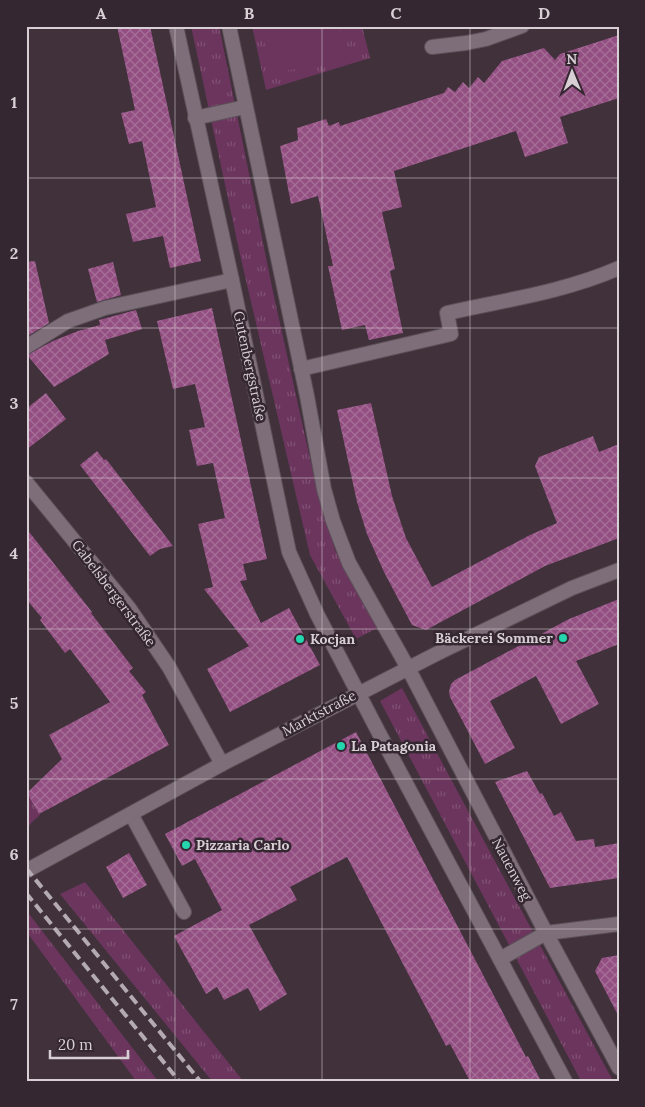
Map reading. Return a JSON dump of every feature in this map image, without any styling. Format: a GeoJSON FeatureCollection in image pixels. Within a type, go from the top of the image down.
{"type":"FeatureCollection","features":[{"type":"Feature","properties":{"kind":"street","name":"Gutenbergstraße"},"geometry":{"type":"LineString","coordinates":[[176,26],[289,552],[317,614],[359,692]]}},
{"type":"Feature","properties":{"kind":"street"},"geometry":{"type":"LineString","coordinates":[[229,26],[324,489],[333,521],[349,563],[408,668]]}},
{"type":"Feature","properties":{"kind":"street"},"geometry":{"type":"LineString","coordinates":[[432,46],[486,39],[522,26]]}},
{"type":"Feature","properties":{"kind":"street"},"geometry":{"type":"LineString","coordinates":[[195,118],[245,107]]}},
{"type":"Feature","properties":{"kind":"street"},"geometry":{"type":"LineString","coordinates":[[300,369],[451,334],[447,313],[546,292],[580,283],[619,268]]}},
{"type":"Feature","properties":{"kind":"street"},"geometry":{"type":"LineString","coordinates":[[26,347],[68,321],[87,314],[106,308],[232,280]]}},
{"type":"Feature","properties":{"kind":"street","name":"Gabelsbergerstraße"},"geometry":{"type":"LineString","coordinates":[[26,482],[134,615],[169,667],[222,764]]}},
{"type":"Feature","properties":{"kind":"street","name":"Marktstraße"},"geometry":{"type":"LineString","coordinates":[[26,871],[359,692],[572,588],[619,570]]}},
{"type":"Feature","properties":{"kind":"street","name":"Nauenweg"},"geometry":{"type":"LineString","coordinates":[[408,668],[546,933],[619,1068]]}},
{"type":"Feature","properties":{"kind":"street"},"geometry":{"type":"LineString","coordinates":[[359,692],[379,733],[565,1081]]}},
{"type":"Feature","properties":{"kind":"street"},"geometry":{"type":"LineString","coordinates":[[131,814],[184,912]]}},
{"type":"Feature","properties":{"kind":"street"},"geometry":{"type":"LineString","coordinates":[[500,959],[546,933],[619,924]]}},
{"type":"Feature","properties":{"kind":"green space"},"geometry":{"type":"Polygon","coordinates":[[[191,26],[219,26],[273,292],[315,481],[335,550],[377,628],[356,639],[310,555],[241,259],[191,26]]]}},
{"type":"Feature","properties":{"kind":"green space"},"geometry":{"type":"Polygon","coordinates":[[[252,26],[362,26],[370,58],[266,90],[252,26]]]}},
{"type":"Feature","properties":{"kind":"green space"},"geometry":{"type":"Polygon","coordinates":[[[261,26],[339,26],[346,58],[271,74],[261,26]]]}},
{"type":"Feature","properties":{"kind":"green space"},"geometry":{"type":"Polygon","coordinates":[[[402,688],[613,1081],[581,1081],[380,701],[402,688]]]}},
{"type":"Feature","properties":{"kind":"green space"},"geometry":{"type":"Polygon","coordinates":[[[26,792],[40,815],[26,830],[26,792]]]}},
{"type":"Feature","properties":{"kind":"green space"},"geometry":{"type":"Polygon","coordinates":[[[85,882],[243,1081],[212,1081],[60,894],[85,882]]]}},
{"type":"Feature","properties":{"kind":"green space"},"geometry":{"type":"Polygon","coordinates":[[[29,914],[158,1081],[136,1081],[26,931],[26,916],[29,914]]]}},
{"type":"Feature","properties":{"kind":"building"},"geometry":{"type":"Polygon","coordinates":[[[117,26],[150,26],[201,261],[170,268],[163,236],[133,242],[126,214],[156,207],[142,141],[129,144],[121,113],[135,110],[117,26]]]}},
{"type":"Feature","properties":{"kind":"building"},"geometry":{"type":"Polygon","coordinates":[[[619,35],[619,98],[560,117],[568,143],[525,157],[516,131],[394,171],[402,207],[382,212],[395,269],[390,271],[403,333],[369,340],[365,325],[342,330],[328,266],[333,266],[318,196],[291,204],[280,146],[298,140],[297,128],[326,119],[329,126],[339,122],[340,126],[444,93],[448,87],[455,92],[463,82],[469,88],[478,77],[484,83],[502,61],[544,48],[555,60],[560,54],[619,35]]]}},
{"type":"Feature","properties":{"kind":"building"},"geometry":{"type":"Polygon","coordinates":[[[35,261],[49,323],[26,337],[26,262],[35,261]]]}},
{"type":"Feature","properties":{"kind":"building"},"geometry":{"type":"Polygon","coordinates":[[[113,262],[121,295],[97,302],[88,269],[113,262]]]}},
{"type":"Feature","properties":{"kind":"building"},"geometry":{"type":"Polygon","coordinates":[[[212,308],[267,559],[243,564],[247,580],[240,581],[261,623],[289,608],[320,665],[230,712],[207,669],[249,646],[204,589],[213,587],[198,524],[225,518],[213,463],[197,466],[189,430],[205,427],[195,384],[173,389],[157,321],[212,308]]]}},
{"type":"Feature","properties":{"kind":"building"},"geometry":{"type":"Polygon","coordinates":[[[136,310],[142,329],[105,340],[109,354],[54,387],[27,355],[53,341],[100,325],[99,320],[136,310]]]}},
{"type":"Feature","properties":{"kind":"building"},"geometry":{"type":"Polygon","coordinates":[[[46,393],[66,419],[26,450],[26,409],[46,393]]]}},
{"type":"Feature","properties":{"kind":"building"},"geometry":{"type":"Polygon","coordinates":[[[371,403],[392,496],[406,538],[432,587],[530,535],[557,523],[535,466],[539,457],[593,436],[599,452],[619,444],[619,538],[545,566],[426,630],[412,625],[384,572],[367,534],[357,502],[337,410],[371,403]]]}},
{"type":"Feature","properties":{"kind":"building"},"geometry":{"type":"Polygon","coordinates":[[[97,451],[104,460],[106,459],[173,546],[160,549],[150,556],[80,465],[97,451]]]}},
{"type":"Feature","properties":{"kind":"building"},"geometry":{"type":"Polygon","coordinates":[[[26,528],[133,668],[129,671],[146,692],[142,695],[169,745],[39,814],[27,793],[62,759],[49,735],[110,702],[70,649],[65,653],[40,620],[42,618],[26,599],[26,528]]]}},
{"type":"Feature","properties":{"kind":"building"},"geometry":{"type":"Polygon","coordinates":[[[619,599],[619,644],[576,661],[599,704],[561,724],[536,676],[490,701],[515,748],[485,764],[450,697],[451,684],[455,680],[569,619],[619,599]]]}},
{"type":"Feature","properties":{"kind":"building"},"geometry":{"type":"Polygon","coordinates":[[[356,732],[526,1057],[528,1056],[541,1081],[470,1081],[450,1044],[446,1046],[347,857],[290,887],[297,900],[249,925],[287,994],[260,1011],[248,988],[224,1000],[217,987],[206,994],[174,936],[222,910],[195,859],[182,866],[165,834],[356,732]]]}},
{"type":"Feature","properties":{"kind":"building"},"geometry":{"type":"Polygon","coordinates":[[[527,771],[540,794],[542,793],[554,816],[561,812],[576,841],[594,839],[595,847],[619,843],[619,878],[550,888],[495,782],[527,771]]]}},
{"type":"Feature","properties":{"kind":"building"},"geometry":{"type":"Polygon","coordinates":[[[129,853],[147,885],[123,898],[106,867],[129,853]]]}},
{"type":"Feature","properties":{"kind":"building"},"geometry":{"type":"Polygon","coordinates":[[[619,955],[619,1017],[595,971],[602,958],[619,955]]]}},
{"type":"Feature","properties":{"kind":"railway"},"geometry":{"type":"LineString","coordinates":[[26,868],[200,1081]]}},
{"type":"Feature","properties":{"kind":"railway"},"geometry":{"type":"LineString","coordinates":[[26,893],[179,1081]]}},
{"type":"Feature","properties":{"kind":"place","name":"Bäckerei Sommer"},"geometry":{"type":"Point","coordinates":[563,638]}},
{"type":"Feature","properties":{"kind":"place","name":"Kocjan"},"geometry":{"type":"Point","coordinates":[300,639]}},
{"type":"Feature","properties":{"kind":"place","name":"La Patagonia"},"geometry":{"type":"Point","coordinates":[341,746]}},
{"type":"Feature","properties":{"kind":"place","name":"Pizzaria Carlo"},"geometry":{"type":"Point","coordinates":[186,845]}}]}
